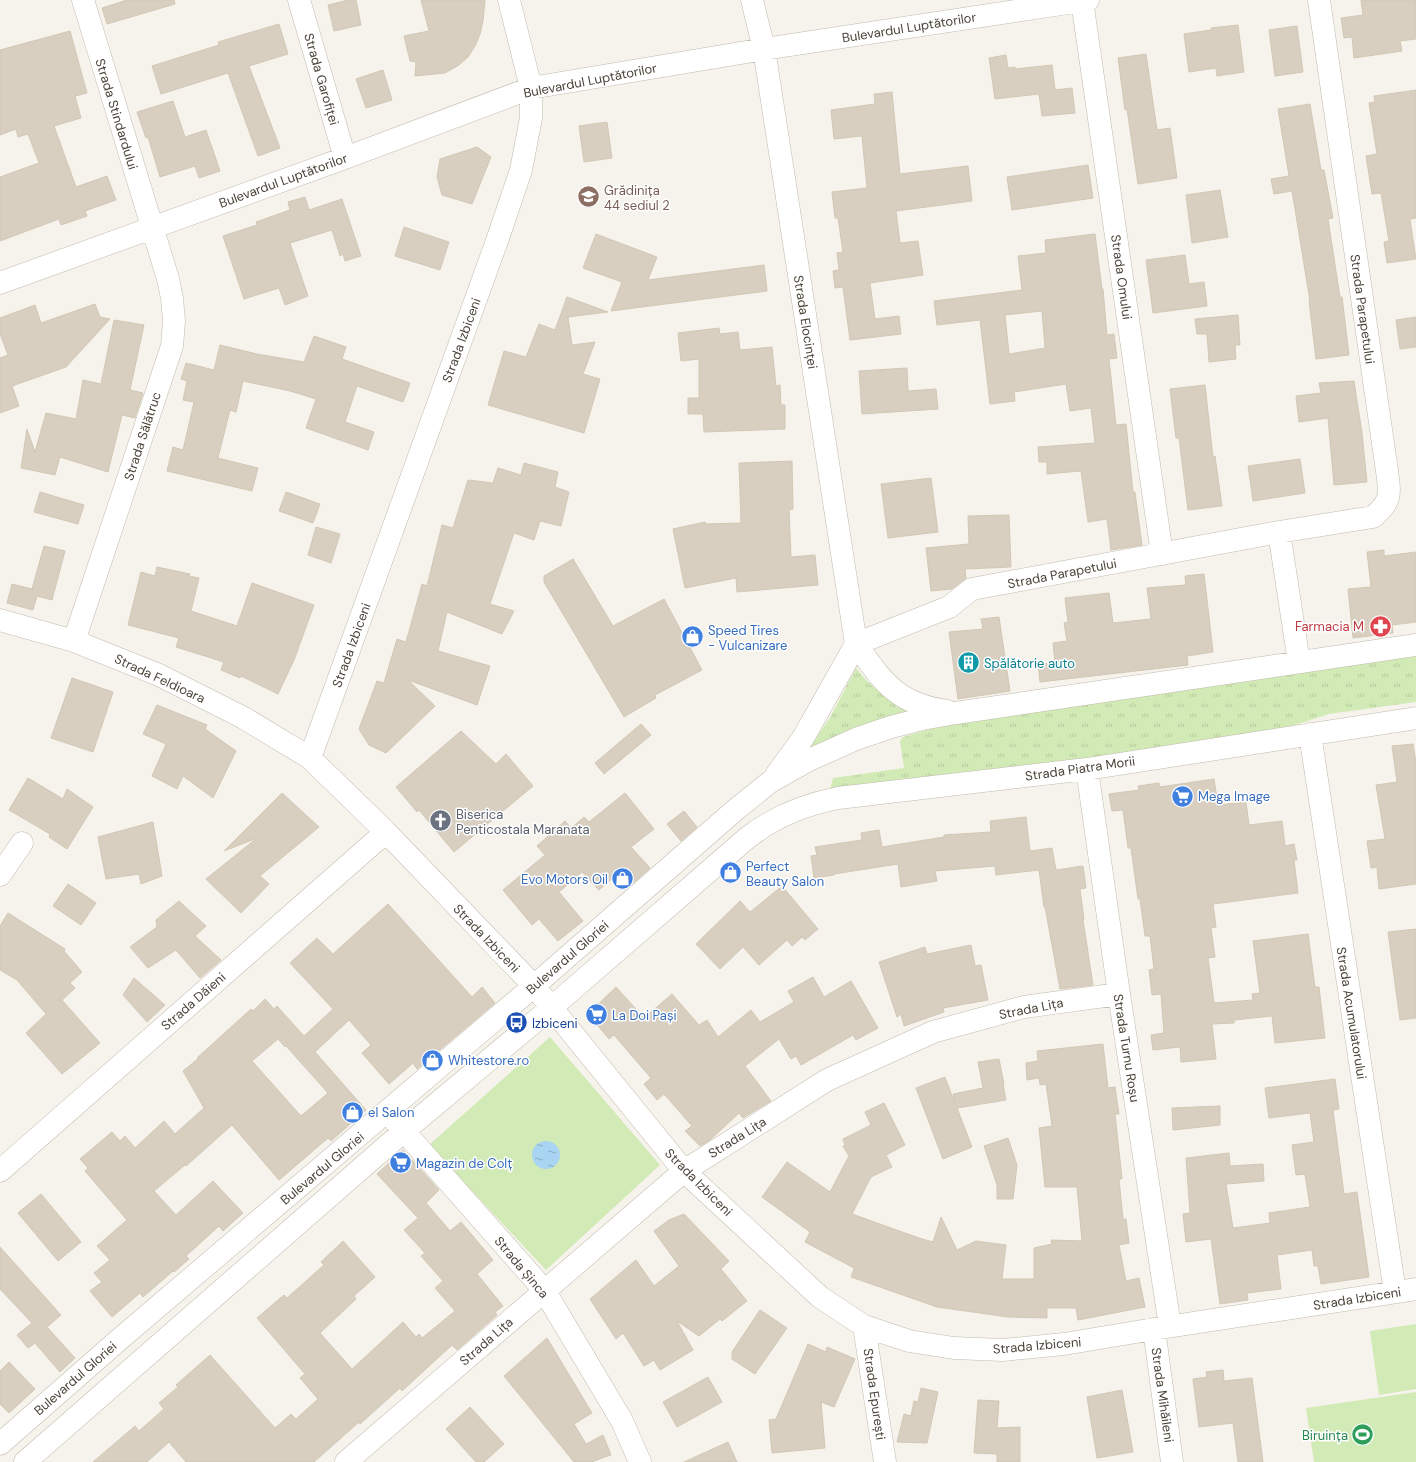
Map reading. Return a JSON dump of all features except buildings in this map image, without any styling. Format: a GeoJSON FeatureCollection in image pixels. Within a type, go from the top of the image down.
{"type":"FeatureCollection","features":[{"type":"Feature","properties":{"kind":"street","name":"Strada Stindardului"},"geometry":{"type":"LineString","coordinates":[[83,0],[151,228]]}},
{"type":"Feature","properties":{"kind":"street","name":"Strada Garofiței"},"geometry":{"type":"LineString","coordinates":[[299,0],[345,158]]}},
{"type":"Feature","properties":{"kind":"street","name":"Strada Izbiceni"},"geometry":{"type":"LineString","coordinates":[[509,0],[531,88],[532,118],[526,150],[496,246],[310,758],[386,832],[534,986],[684,1171],[820,1298],[864,1326],[909,1341],[954,1348],[1003,1350],[1064,1344],[1416,1289]]}},
{"type":"Feature","properties":{"kind":"street","name":"Strada Elocinței"},"geometry":{"type":"LineString","coordinates":[[752,0],[764,49],[856,644]]}},
{"type":"Feature","properties":{"kind":"street","name":"Bulevardul Luptătorilor"},"geometry":{"type":"LineString","coordinates":[[0,283],[345,158],[531,88],[764,49],[981,8],[1085,0]]}},
{"type":"Feature","properties":{"kind":"street","name":"Strada Omului"},"geometry":{"type":"LineString","coordinates":[[1085,0],[1162,554]]}},
{"type":"Feature","properties":{"kind":"street","name":"Strada Parapetului"},"geometry":{"type":"LineString","coordinates":[[856,644],[948,607],[972,590],[1279,532],[1373,517],[1385,508],[1390,493],[1319,0]]}},
{"type":"Feature","properties":{"kind":"street","name":"Strada Sălătruc"},"geometry":{"type":"LineString","coordinates":[[74,641],[172,346],[174,321],[172,298],[168,279],[151,228]]}},
{"type":"Feature","properties":{"kind":"street"},"geometry":{"type":"LineString","coordinates":[[1279,532],[1299,662]]}},
{"type":"Feature","properties":{"kind":"street","name":"Strada Feldioara"},"geometry":{"type":"LineString","coordinates":[[0,620],[74,641],[159,675],[244,718],[310,758]]}},
{"type":"Feature","properties":{"kind":"street"},"geometry":{"type":"LineString","coordinates":[[770,782],[803,738],[856,644],[881,679],[909,702],[929,709],[956,713]]}},
{"type":"Feature","properties":{"kind":"street"},"geometry":{"type":"LineString","coordinates":[[770,782],[809,760],[856,739],[909,722],[956,713],[1416,645]]}},
{"type":"Feature","properties":{"kind":"street","name":"Strada Piatra Morii"},"geometry":{"type":"LineString","coordinates":[[780,816],[813,804],[838,798],[1087,768],[1416,718]]}},
{"type":"Feature","properties":{"kind":"street","name":"Strada Acumulatorului"},"geometry":{"type":"LineString","coordinates":[[1310,734],[1395,1292]]}},
{"type":"Feature","properties":{"kind":"street","name":"Strada Turnu Roșu"},"geometry":{"type":"LineString","coordinates":[[1087,768],[1119,994],[1162,1328]]}},
{"type":"Feature","properties":{"kind":"street"},"geometry":{"type":"LineString","coordinates":[[770,782],[780,816]]}},
{"type":"Feature","properties":{"kind":"street","name":"Bulevardul Gloriei"},"geometry":{"type":"LineString","coordinates":[[0,1444],[534,986],[734,811],[770,782]]}},
{"type":"Feature","properties":{"kind":"street","name":"Bulevardul Gloriei"},"geometry":{"type":"LineString","coordinates":[[25,1462],[404,1131],[552,1008],[750,835],[780,816]]}},
{"type":"Feature","properties":{"kind":"street","name":"Strada Dăieni"},"geometry":{"type":"LineString","coordinates":[[0,1170],[386,832]]}},
{"type":"Feature","properties":{"kind":"street"},"geometry":{"type":"LineString","coordinates":[[0,875],[22,843]]}},
{"type":"Feature","properties":{"kind":"street","name":"Strada Lița"},"geometry":{"type":"LineString","coordinates":[[346,1462],[684,1171],[827,1080],[933,1032],[1024,1007],[1119,994]]}},
{"type":"Feature","properties":{"kind":"street","name":"Strada Șinca"},"geometry":{"type":"LineString","coordinates":[[387,1112],[544,1290],[622,1421],[640,1462]]}},
{"type":"Feature","properties":{"kind":"street","name":"Strada Epurești"},"geometry":{"type":"LineString","coordinates":[[864,1326],[885,1462]]}},
{"type":"Feature","properties":{"kind":"street","name":"Strada Mihăileni"},"geometry":{"type":"LineString","coordinates":[[1162,1328],[1172,1462]]}},
{"type":"Feature","properties":{"kind":"green space"},"geometry":{"type":"Polygon","coordinates":[[[1416,655],[1416,702],[1329,714],[1273,732],[908,788],[830,789],[833,778],[904,768],[900,741],[903,737],[936,727],[1416,655]]]}},
{"type":"Feature","properties":{"kind":"green space"},"geometry":{"type":"Polygon","coordinates":[[[856,668],[866,680],[897,707],[920,716],[806,753],[831,716],[856,668]]]}},
{"type":"Feature","properties":{"kind":"green space"},"geometry":{"type":"Polygon","coordinates":[[[550,1037],[660,1165],[546,1270],[429,1145],[550,1037]]]}},
{"type":"Feature","properties":{"kind":"green space"},"geometry":{"type":"Polygon","coordinates":[[[1416,1324],[1416,1389],[1379,1395],[1370,1331],[1416,1324]]]}},
{"type":"Feature","properties":{"kind":"green space","name":"Biruința"},"geometry":{"type":"Polygon","coordinates":[[[1416,1392],[1416,1462],[1314,1462],[1306,1408],[1416,1392]]]}},
{"type":"Feature","properties":{"kind":"water"},"geometry":{"type":"Polygon","coordinates":[[[546,1141],[556,1145],[560,1155],[556,1165],[546,1169],[536,1165],[532,1155],[536,1145],[546,1141]]]}},
{"type":"Feature","properties":{"kind":"place","name":"Grădinița 44 sediul 2"},"geometry":{"type":"Point","coordinates":[589,197]}},
{"type":"Feature","properties":{"kind":"place","name":"Farmacia M"},"geometry":{"type":"Point","coordinates":[1380,626]}},
{"type":"Feature","properties":{"kind":"place","name":"Speed Tires - Vulcanizare"},"geometry":{"type":"Point","coordinates":[692,637]}},
{"type":"Feature","properties":{"kind":"place","name":"Spălătorie auto"},"geometry":{"type":"Point","coordinates":[969,663]}},
{"type":"Feature","properties":{"kind":"place","name":"Mega Image"},"geometry":{"type":"Point","coordinates":[1182,796]}},
{"type":"Feature","properties":{"kind":"place","name":"Biserica Penticostala Maranata"},"geometry":{"type":"Point","coordinates":[441,821]}},
{"type":"Feature","properties":{"kind":"place","name":"Perfect Beauty Salon"},"geometry":{"type":"Point","coordinates":[730,873]}},
{"type":"Feature","properties":{"kind":"place","name":"Evo Motors Oil"},"geometry":{"type":"Point","coordinates":[623,879]}},
{"type":"Feature","properties":{"kind":"place","name":"La Doi Pași"},"geometry":{"type":"Point","coordinates":[596,1015]}},
{"type":"Feature","properties":{"kind":"place","name":"Izbiceni"},"geometry":{"type":"Point","coordinates":[516,1023]}},
{"type":"Feature","properties":{"kind":"place","name":"Whitestore.ro"},"geometry":{"type":"Point","coordinates":[432,1060]}},
{"type":"Feature","properties":{"kind":"place","name":"el Salon"},"geometry":{"type":"Point","coordinates":[353,1112]}},
{"type":"Feature","properties":{"kind":"place","name":"Magazin de Colț"},"geometry":{"type":"Point","coordinates":[401,1163]}},
{"type":"Feature","properties":{"kind":"place","name":"Biruința"},"geometry":{"type":"Point","coordinates":[1363,1435]}}]}
